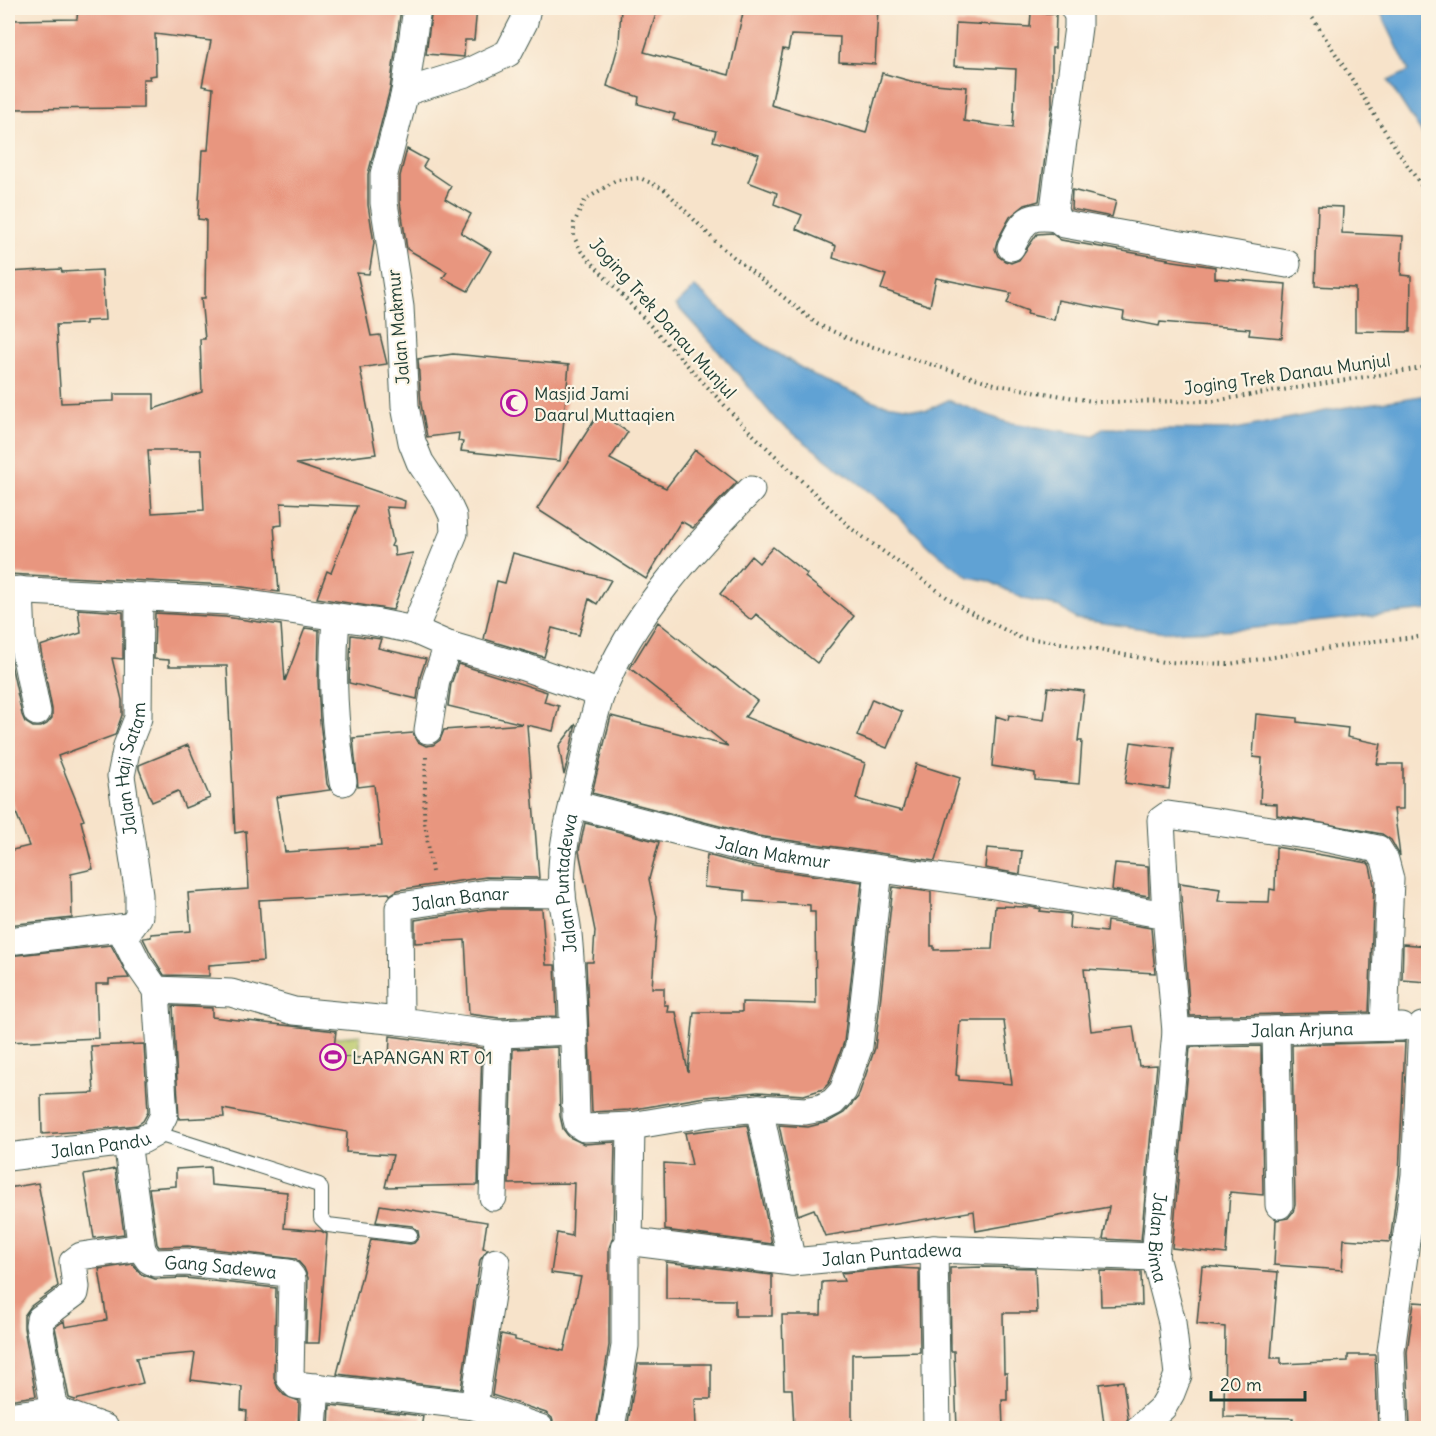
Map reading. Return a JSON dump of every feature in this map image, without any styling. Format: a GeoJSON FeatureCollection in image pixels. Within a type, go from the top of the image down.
{"type":"FeatureCollection","features":[{"type":"Feature","properties":{"kind":"street","name":"Jalan Makmur"},"geometry":{"type":"LineString","coordinates":[[414,630],[454,533],[453,516],[446,501],[420,462],[412,442],[405,406],[400,307],[384,203],[384,174],[405,92],[417,8]]}},
{"type":"Feature","properties":{"kind":"street"},"geometry":{"type":"LineString","coordinates":[[405,92],[466,73],[508,53],[524,22],[527,8]]}},
{"type":"Feature","properties":{"kind":"street"},"geometry":{"type":"LineString","coordinates":[[1074,8],[1078,16],[1078,27],[1054,209],[1057,218],[1064,224],[1287,264]]}},
{"type":"Feature","properties":{"kind":"street"},"geometry":{"type":"LineString","coordinates":[[1011,247],[1021,225],[1029,218],[1040,216],[1057,218]]}},
{"type":"Feature","properties":{"kind":"street"},"geometry":{"type":"LineString","coordinates":[[573,804],[601,694],[629,636],[673,574],[752,490]]}},
{"type":"Feature","properties":{"kind":"street"},"geometry":{"type":"LineString","coordinates":[[37,712],[14,590],[227,601],[374,622],[414,630],[448,645],[524,667],[601,694]]}},
{"type":"Feature","properties":{"kind":"street","name":"Jalan Haji Satam"},"geometry":{"type":"LineString","coordinates":[[120,928],[132,926],[139,916],[139,894],[121,776],[127,746],[138,717],[139,597]]}},
{"type":"Feature","properties":{"kind":"street"},"geometry":{"type":"LineString","coordinates":[[336,618],[332,694],[343,782]]}},
{"type":"Feature","properties":{"kind":"street"},"geometry":{"type":"LineString","coordinates":[[428,730],[436,680],[448,645]]}},
{"type":"Feature","properties":{"kind":"street","name":"Jalan Makmur"},"geometry":{"type":"LineString","coordinates":[[573,804],[755,851],[994,885],[1166,915]]}},
{"type":"Feature","properties":{"kind":"street","name":"Jalan Puntadewa"},"geometry":{"type":"LineString","coordinates":[[573,804],[563,851],[562,894],[568,933],[576,1116],[578,1124],[584,1128],[631,1126],[708,1113],[759,1108],[805,1111],[821,1108],[833,1102],[843,1091],[859,1046],[879,870]]}},
{"type":"Feature","properties":{"kind":"street"},"geometry":{"type":"LineString","coordinates":[[1176,1032],[1161,820],[1168,815],[1319,837],[1378,849],[1390,879],[1384,1027]]}},
{"type":"Feature","properties":{"kind":"street","name":"Jalan Banar"},"geometry":{"type":"LineString","coordinates":[[400,1021],[399,908],[403,905],[488,893],[562,894]]}},
{"type":"Feature","properties":{"kind":"street"},"geometry":{"type":"LineString","coordinates":[[8,941],[120,928],[138,964],[156,990],[231,993],[294,1011],[400,1021],[498,1034],[574,1031]]}},
{"type":"Feature","properties":{"kind":"street","name":"Jalan Pandu"},"geometry":{"type":"LineString","coordinates":[[8,1157],[142,1140],[155,1133],[164,1115],[156,990]]}},
{"type":"Feature","properties":{"kind":"street"},"geometry":{"type":"LineString","coordinates":[[1394,1428],[1391,1351],[1415,1174],[1425,1027]]}},
{"type":"Feature","properties":{"kind":"street","name":"Jalan Arjuna"},"geometry":{"type":"LineString","coordinates":[[1176,1032],[1425,1027]]}},
{"type":"Feature","properties":{"kind":"street"},"geometry":{"type":"LineString","coordinates":[[1276,1030],[1279,1205]]}},
{"type":"Feature","properties":{"kind":"street","name":"Jalan Bima"},"geometry":{"type":"LineString","coordinates":[[1140,1428],[1163,1407],[1178,1375],[1172,1322],[1155,1257],[1176,1032]]}},
{"type":"Feature","properties":{"kind":"street"},"geometry":{"type":"LineString","coordinates":[[493,1197],[498,1034]]}},
{"type":"Feature","properties":{"kind":"street"},"geometry":{"type":"LineString","coordinates":[[759,1108],[792,1262]]}},
{"type":"Feature","properties":{"kind":"street"},"geometry":{"type":"LineString","coordinates":[[611,1428],[625,1346],[625,1248],[629,1243],[631,1126]]}},
{"type":"Feature","properties":{"kind":"street"},"geometry":{"type":"LineString","coordinates":[[127,1142],[142,1250]]}},
{"type":"Feature","properties":{"kind":"street","name":"Jalan Puntadewa"},"geometry":{"type":"LineString","coordinates":[[629,1243],[792,1262],[933,1249],[1155,1257]]}},
{"type":"Feature","properties":{"kind":"street","name":"Gang Sadewa"},"geometry":{"type":"LineString","coordinates":[[55,1410],[39,1325],[40,1319],[75,1293],[73,1262],[81,1256],[135,1248],[142,1250],[149,1260],[155,1263],[186,1262],[288,1273],[292,1278],[290,1378],[296,1386],[474,1406],[540,1428]]}},
{"type":"Feature","properties":{"kind":"street"},"geometry":{"type":"LineString","coordinates":[[933,1249],[937,1428]]}},
{"type":"Feature","properties":{"kind":"street"},"geometry":{"type":"LineString","coordinates":[[474,1406],[496,1262]]}},
{"type":"Feature","properties":{"kind":"street"},"geometry":{"type":"LineString","coordinates":[[314,1428],[316,1387]]}},
{"type":"Feature","properties":{"kind":"street"},"geometry":{"type":"LineString","coordinates":[[8,1416],[55,1410],[105,1428]]}},
{"type":"Feature","properties":{"kind":"lane"},"geometry":{"type":"LineString","coordinates":[[155,1133],[319,1185],[321,1218],[328,1225],[410,1235]]}},
{"type":"Feature","properties":{"kind":"path"},"geometry":{"type":"LineString","coordinates":[[1306,8],[1364,96],[1395,149],[1428,195]]}},
{"type":"Feature","properties":{"kind":"path","name":"Joging Trek Danau Munjul"},"geometry":{"type":"LineString","coordinates":[[1428,367],[1213,401],[1097,402],[998,385],[854,341],[817,324],[720,246],[664,189],[640,178],[616,180],[602,188],[585,200],[574,223],[573,237],[580,251],[742,424],[852,529],[962,608],[1021,638],[1050,641],[1163,662],[1229,664],[1375,641],[1428,636]]}},
{"type":"Feature","properties":{"kind":"path"},"geometry":{"type":"LineString","coordinates":[[428,730],[424,771],[424,816],[436,900]]}},
{"type":"Feature","properties":{"kind":"green space"},"geometry":{"type":"Polygon","coordinates":[[[307,1032],[328,1038],[360,1035],[356,1081],[307,1032]]]}},
{"type":"Feature","properties":{"kind":"water"},"geometry":{"type":"Polygon","coordinates":[[[1428,8],[1428,143],[1388,81],[1409,71],[1379,9],[1428,8]]]}},
{"type":"Feature","properties":{"kind":"water"},"geometry":{"type":"Polygon","coordinates":[[[695,287],[752,337],[814,376],[879,403],[927,410],[948,400],[1006,422],[1093,436],[1104,428],[1231,430],[1341,408],[1428,395],[1428,610],[1246,629],[1165,632],[1076,619],[1060,607],[1024,599],[989,581],[969,577],[931,548],[889,507],[776,420],[729,363],[676,305],[695,287]]]}},
{"type":"Feature","properties":{"kind":"building"},"geometry":{"type":"Polygon","coordinates":[[[78,8],[401,8],[390,89],[368,174],[368,205],[374,243],[369,274],[357,273],[371,336],[380,335],[387,364],[360,368],[376,454],[296,464],[405,501],[404,508],[386,507],[393,542],[391,546],[394,547],[395,556],[413,553],[393,610],[317,598],[327,571],[331,573],[357,506],[281,503],[282,525],[274,526],[279,592],[228,585],[8,574],[8,272],[61,269],[62,272],[102,270],[105,320],[86,321],[86,324],[56,325],[61,403],[114,401],[114,394],[154,394],[154,409],[202,392],[200,339],[205,339],[201,298],[205,298],[206,220],[198,219],[202,150],[208,150],[213,88],[202,86],[211,41],[155,34],[156,75],[149,76],[150,79],[143,79],[143,108],[8,109],[10,20],[77,19],[78,8]],[[148,450],[152,513],[204,510],[201,450],[148,450]]]}},
{"type":"Feature","properties":{"kind":"building"},"geometry":{"type":"Polygon","coordinates":[[[432,8],[477,8],[474,40],[465,40],[464,57],[426,54],[432,8]]]}},
{"type":"Feature","properties":{"kind":"building"},"geometry":{"type":"Polygon","coordinates":[[[621,8],[658,8],[644,52],[729,75],[744,8],[878,8],[875,64],[839,62],[840,37],[791,35],[788,50],[783,49],[771,105],[866,133],[882,73],[914,82],[967,87],[964,121],[1013,128],[1016,69],[954,66],[956,23],[1030,27],[1031,13],[1056,14],[1055,48],[1052,48],[1052,105],[1039,201],[1025,205],[1010,217],[997,241],[995,249],[998,256],[1011,263],[1019,260],[1037,234],[1051,233],[1061,240],[1215,267],[1215,278],[1286,284],[1282,338],[1249,335],[1250,329],[1160,322],[1159,326],[1123,319],[1124,312],[1058,300],[1054,320],[1027,314],[1028,311],[1007,303],[1011,293],[936,278],[930,306],[881,289],[886,275],[833,258],[836,246],[796,229],[802,215],[774,204],[777,193],[748,182],[759,154],[713,141],[716,131],[673,120],[675,114],[638,104],[639,97],[607,86],[619,43],[621,8]]]}},
{"type":"Feature","properties":{"kind":"building"},"geometry":{"type":"Polygon","coordinates":[[[407,149],[427,160],[423,167],[451,186],[445,199],[471,214],[461,233],[491,251],[468,291],[443,278],[447,272],[407,249],[400,202],[400,176],[407,149]]]}},
{"type":"Feature","properties":{"kind":"building"},"geometry":{"type":"Polygon","coordinates":[[[1072,190],[1116,201],[1112,217],[1071,209],[1072,190]]]}},
{"type":"Feature","properties":{"kind":"building"},"geometry":{"type":"Polygon","coordinates":[[[1318,206],[1343,207],[1342,233],[1403,236],[1401,275],[1411,276],[1410,332],[1355,331],[1355,288],[1315,286],[1318,206]]]}},
{"type":"Feature","properties":{"kind":"building","name":"Masjid Jami Daarul Muttaqien"},"geometry":{"type":"Polygon","coordinates":[[[453,354],[569,365],[560,461],[461,451],[463,442],[458,441],[459,433],[427,437],[421,404],[418,359],[453,354]]]}},
{"type":"Feature","properties":{"kind":"building"},"geometry":{"type":"Polygon","coordinates":[[[599,413],[628,432],[610,459],[653,482],[666,488],[695,450],[737,482],[693,528],[681,521],[646,579],[537,509],[599,413]]]}},
{"type":"Feature","properties":{"kind":"building"},"geometry":{"type":"Polygon","coordinates":[[[773,547],[807,574],[805,577],[854,616],[817,663],[756,614],[751,620],[720,594],[751,556],[759,563],[773,547]]]}},
{"type":"Feature","properties":{"kind":"building"},"geometry":{"type":"Polygon","coordinates":[[[513,553],[611,580],[597,604],[589,599],[579,635],[552,628],[544,657],[484,639],[497,581],[505,583],[513,553]]]}},
{"type":"Feature","properties":{"kind":"building"},"geometry":{"type":"Polygon","coordinates":[[[78,609],[123,612],[123,659],[112,658],[122,700],[122,715],[115,735],[58,756],[84,820],[81,821],[93,869],[71,874],[72,918],[8,925],[8,851],[29,846],[8,792],[8,656],[25,722],[33,727],[47,724],[52,718],[52,709],[40,646],[81,633],[78,609]]]}},
{"type":"Feature","properties":{"kind":"building"},"geometry":{"type":"Polygon","coordinates":[[[155,613],[225,617],[281,625],[285,681],[305,628],[319,630],[320,721],[327,784],[330,790],[276,797],[285,852],[381,846],[374,785],[358,787],[353,738],[413,733],[418,742],[426,746],[433,745],[440,740],[444,730],[523,724],[448,706],[451,684],[458,664],[547,692],[544,702],[559,706],[553,731],[527,725],[539,878],[486,877],[398,890],[390,895],[389,893],[259,900],[263,961],[209,965],[209,976],[164,975],[143,938],[151,937],[151,934],[191,931],[188,893],[249,889],[246,831],[235,833],[227,666],[169,666],[169,660],[154,659],[155,613]]]}},
{"type":"Feature","properties":{"kind":"building"},"geometry":{"type":"Polygon","coordinates":[[[658,622],[757,701],[745,717],[865,763],[856,799],[902,811],[916,764],[960,778],[935,861],[758,836],[592,793],[611,716],[728,746],[630,668],[658,622]]]}},
{"type":"Feature","properties":{"kind":"building"},"geometry":{"type":"Polygon","coordinates":[[[351,635],[381,639],[378,648],[426,659],[420,677],[417,699],[349,683],[351,635]]]}},
{"type":"Feature","properties":{"kind":"building"},"geometry":{"type":"Polygon","coordinates":[[[1048,687],[1084,691],[1078,741],[1082,741],[1079,784],[1035,780],[1035,773],[992,766],[996,716],[1008,720],[1009,715],[1044,720],[1048,687]]]}},
{"type":"Feature","properties":{"kind":"building"},"geometry":{"type":"Polygon","coordinates":[[[872,699],[902,712],[887,748],[857,736],[872,699]]]}},
{"type":"Feature","properties":{"kind":"building"},"geometry":{"type":"Polygon","coordinates":[[[1256,714],[1297,718],[1297,722],[1348,728],[1347,737],[1381,744],[1377,764],[1403,764],[1403,809],[1394,809],[1400,856],[1391,840],[1382,834],[1277,815],[1277,804],[1260,803],[1262,758],[1253,757],[1256,714]]]}},
{"type":"Feature","properties":{"kind":"building"},"geometry":{"type":"Polygon","coordinates":[[[576,724],[567,763],[564,775],[559,746],[576,724]]]}},
{"type":"Feature","properties":{"kind":"building"},"geometry":{"type":"Polygon","coordinates":[[[1131,742],[1174,748],[1169,789],[1125,783],[1131,742]]]}},
{"type":"Feature","properties":{"kind":"building"},"geometry":{"type":"Polygon","coordinates":[[[188,745],[210,798],[185,808],[178,791],[152,802],[139,765],[188,745]]]}},
{"type":"Feature","properties":{"kind":"building"},"geometry":{"type":"Polygon","coordinates":[[[585,823],[659,842],[649,879],[657,917],[652,988],[664,988],[664,1005],[668,1005],[667,1012],[676,1012],[688,1072],[694,1012],[742,1012],[742,1002],[816,1004],[815,912],[810,912],[810,905],[745,901],[745,891],[704,887],[707,855],[753,867],[862,882],[844,1042],[829,1083],[823,1089],[804,1095],[758,1092],[705,1097],[629,1110],[592,1112],[586,962],[593,962],[595,931],[579,851],[585,823]]]}},
{"type":"Feature","properties":{"kind":"building"},"geometry":{"type":"Polygon","coordinates":[[[1276,847],[1368,863],[1370,866],[1374,885],[1369,1012],[1190,1016],[1180,883],[1220,889],[1218,901],[1269,902],[1270,889],[1275,890],[1276,847]]]}},
{"type":"Feature","properties":{"kind":"building"},"geometry":{"type":"Polygon","coordinates":[[[987,848],[1022,851],[1020,874],[985,868],[987,848]]]}},
{"type":"Feature","properties":{"kind":"building"},"geometry":{"type":"Polygon","coordinates":[[[1115,863],[1148,866],[1149,896],[1112,890],[1115,863]]]}},
{"type":"Feature","properties":{"kind":"building"},"geometry":{"type":"Polygon","coordinates":[[[893,887],[931,892],[931,946],[934,946],[934,950],[992,949],[995,906],[1031,907],[1041,909],[1040,911],[1070,914],[1069,928],[1106,932],[1107,921],[1151,928],[1155,973],[1084,969],[1091,1031],[1133,1026],[1139,1066],[1157,1065],[1141,1241],[1103,1239],[1109,1207],[976,1231],[974,1211],[825,1236],[814,1209],[798,1215],[779,1125],[808,1127],[828,1122],[844,1113],[858,1097],[875,1048],[893,887]],[[960,1021],[956,1075],[959,1076],[959,1080],[1012,1084],[1004,1021],[960,1021]]]}},
{"type":"Feature","properties":{"kind":"building"},"geometry":{"type":"Polygon","coordinates":[[[489,909],[542,909],[546,965],[555,965],[557,1016],[499,1018],[469,1014],[465,940],[415,943],[415,920],[489,909]]]}},
{"type":"Feature","properties":{"kind":"building"},"geometry":{"type":"Polygon","coordinates":[[[1403,944],[1428,946],[1428,982],[1402,980],[1403,944]]]}},
{"type":"Feature","properties":{"kind":"building"},"geometry":{"type":"Polygon","coordinates":[[[111,945],[129,978],[109,979],[109,984],[96,984],[98,1038],[8,1042],[8,956],[111,945]]]}},
{"type":"Feature","properties":{"kind":"building"},"geometry":{"type":"Polygon","coordinates":[[[173,1006],[212,1008],[212,1017],[336,1031],[333,1056],[389,1060],[390,1036],[482,1048],[478,1185],[385,1187],[393,1155],[346,1152],[347,1132],[223,1109],[224,1117],[179,1119],[173,1006]]]}},
{"type":"Feature","properties":{"kind":"building"},"geometry":{"type":"Polygon","coordinates":[[[1405,1042],[1399,1174],[1390,1242],[1344,1239],[1342,1270],[1274,1265],[1276,1220],[1288,1218],[1295,1205],[1292,1045],[1405,1042]]]}},
{"type":"Feature","properties":{"kind":"building"},"geometry":{"type":"Polygon","coordinates":[[[144,1044],[148,1112],[143,1121],[137,1125],[42,1134],[41,1095],[94,1093],[91,1046],[144,1044]]]}},
{"type":"Feature","properties":{"kind":"building"},"geometry":{"type":"Polygon","coordinates":[[[1261,1046],[1263,1195],[1230,1192],[1226,1254],[1172,1248],[1190,1047],[1261,1046]]]}},
{"type":"Feature","properties":{"kind":"building"},"geometry":{"type":"Polygon","coordinates":[[[558,1047],[560,1116],[563,1129],[569,1137],[584,1144],[615,1142],[613,1237],[609,1248],[609,1345],[596,1428],[555,1428],[552,1418],[546,1413],[492,1395],[501,1334],[515,1337],[515,1340],[564,1351],[581,1277],[551,1273],[557,1233],[572,1236],[574,1183],[509,1184],[513,1049],[558,1047]]]}},
{"type":"Feature","properties":{"kind":"building"},"geometry":{"type":"Polygon","coordinates":[[[747,1125],[772,1244],[665,1230],[664,1163],[692,1165],[685,1133],[747,1125]]]}},
{"type":"Feature","properties":{"kind":"building"},"geometry":{"type":"Polygon","coordinates":[[[210,1167],[211,1185],[287,1192],[284,1228],[321,1231],[327,1234],[319,1343],[306,1343],[308,1278],[304,1268],[296,1259],[188,1246],[159,1247],[157,1244],[149,1188],[176,1186],[176,1169],[210,1167]]]}},
{"type":"Feature","properties":{"kind":"building"},"geometry":{"type":"Polygon","coordinates":[[[115,1169],[124,1234],[94,1238],[84,1175],[115,1169]]]}},
{"type":"Feature","properties":{"kind":"building"},"geometry":{"type":"Polygon","coordinates":[[[38,1183],[58,1286],[31,1306],[24,1316],[36,1396],[8,1400],[8,1188],[38,1183]]]}},
{"type":"Feature","properties":{"kind":"building"},"geometry":{"type":"Polygon","coordinates":[[[1428,1193],[1428,1245],[1421,1244],[1428,1193]]]}},
{"type":"Feature","properties":{"kind":"building"},"geometry":{"type":"Polygon","coordinates":[[[380,1205],[487,1222],[483,1248],[488,1249],[480,1260],[461,1389],[337,1374],[371,1239],[410,1244],[419,1237],[418,1231],[412,1226],[376,1222],[380,1205]]]}},
{"type":"Feature","properties":{"kind":"building"},"geometry":{"type":"Polygon","coordinates":[[[666,1262],[772,1275],[772,1316],[735,1316],[735,1300],[666,1299],[666,1262]]]}},
{"type":"Feature","properties":{"kind":"building"},"geometry":{"type":"Polygon","coordinates":[[[133,1264],[141,1274],[155,1279],[185,1278],[276,1288],[274,1378],[284,1395],[299,1401],[298,1428],[246,1428],[247,1411],[241,1410],[242,1387],[191,1380],[195,1353],[136,1358],[143,1383],[75,1400],[69,1398],[55,1327],[64,1321],[65,1327],[107,1320],[99,1269],[133,1264]]]}},
{"type":"Feature","properties":{"kind":"building"},"geometry":{"type":"Polygon","coordinates":[[[1202,1266],[1278,1272],[1271,1358],[1281,1358],[1281,1364],[1348,1361],[1348,1355],[1375,1355],[1378,1428],[1292,1428],[1293,1418],[1224,1417],[1225,1327],[1197,1324],[1202,1266]]]}},
{"type":"Feature","properties":{"kind":"building"},"geometry":{"type":"Polygon","coordinates":[[[894,1268],[919,1269],[920,1352],[852,1354],[852,1428],[794,1428],[792,1389],[784,1389],[782,1315],[821,1315],[822,1282],[844,1281],[841,1273],[894,1268]]]}},
{"type":"Feature","properties":{"kind":"building"},"geometry":{"type":"Polygon","coordinates":[[[950,1268],[1035,1268],[1037,1313],[1003,1313],[1007,1400],[1002,1400],[1003,1428],[957,1428],[954,1351],[951,1351],[950,1268]]]}},
{"type":"Feature","properties":{"kind":"building"},"geometry":{"type":"Polygon","coordinates":[[[1100,1271],[1141,1272],[1142,1305],[1101,1306],[1100,1271]]]}},
{"type":"Feature","properties":{"kind":"building"},"geometry":{"type":"Polygon","coordinates":[[[1414,1302],[1428,1303],[1428,1428],[1410,1428],[1407,1352],[1414,1302]]]}},
{"type":"Feature","properties":{"kind":"building"},"geometry":{"type":"Polygon","coordinates":[[[638,1364],[711,1364],[711,1399],[695,1399],[696,1428],[627,1428],[638,1364]]]}},
{"type":"Feature","properties":{"kind":"building"},"geometry":{"type":"Polygon","coordinates":[[[1123,1381],[1128,1418],[1126,1422],[1104,1424],[1099,1384],[1123,1381]]]}},
{"type":"Feature","properties":{"kind":"building"},"geometry":{"type":"Polygon","coordinates":[[[330,1405],[423,1416],[421,1428],[329,1428],[330,1405]]]}},
{"type":"Feature","properties":{"kind":"place","name":"Masjid Jami Daarul Muttaqien"},"geometry":{"type":"Point","coordinates":[514,403]}},
{"type":"Feature","properties":{"kind":"place","name":"LAPANGAN RT 01"},"geometry":{"type":"Point","coordinates":[333,1057]}}]}
